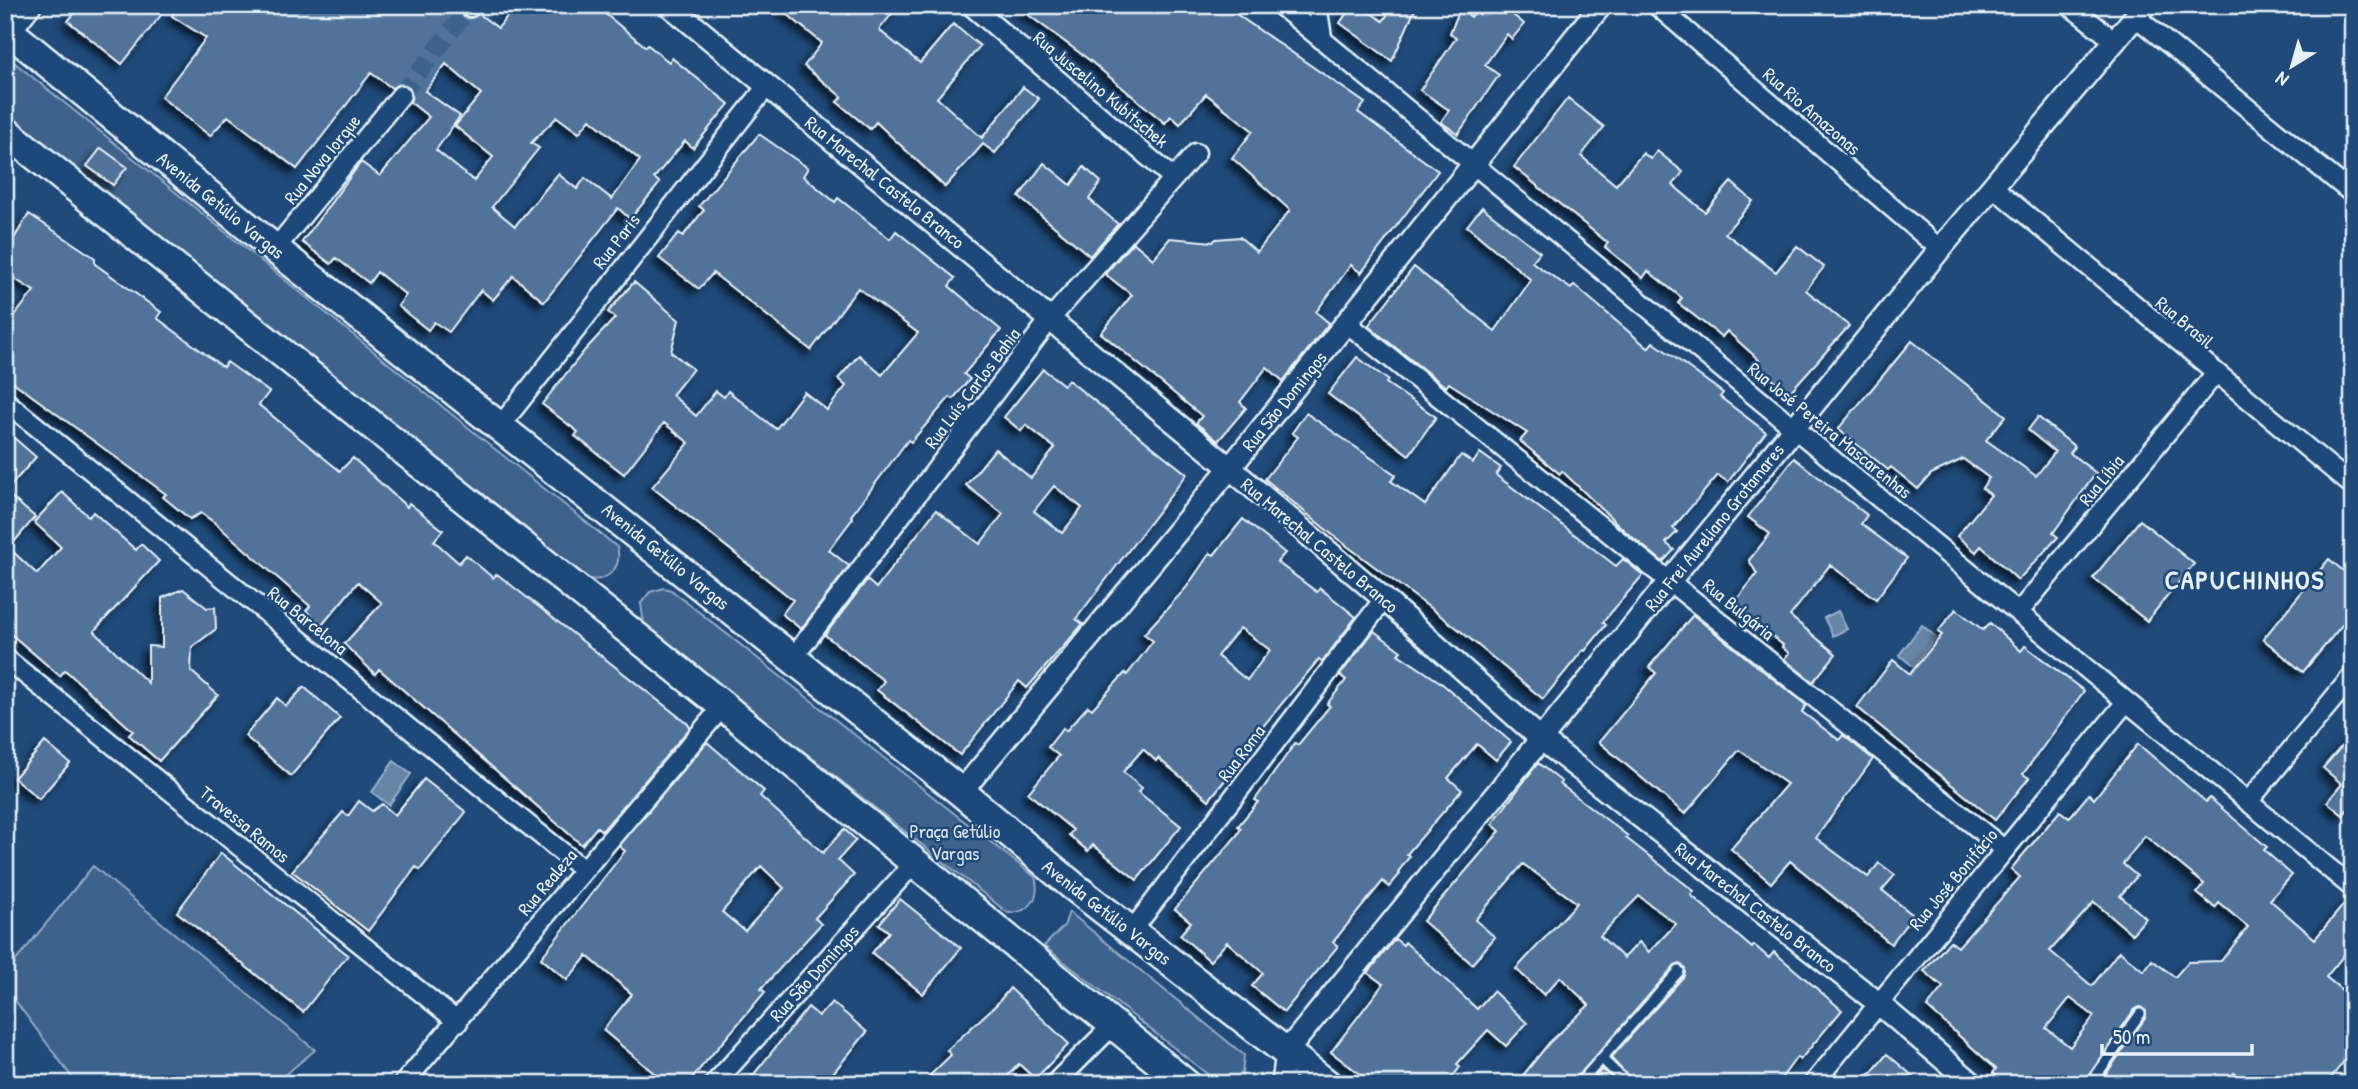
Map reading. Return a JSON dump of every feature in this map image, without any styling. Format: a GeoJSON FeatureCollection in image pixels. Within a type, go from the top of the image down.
{"type":"FeatureCollection","features":[{"type":"Feature","properties":{"kind":"main road","name":"Avenida Getúlio Vargas"},"geometry":{"type":"LineString","coordinates":[[8,30],[275,249],[501,425],[961,792],[1130,932],[1327,1084]]}},
{"type":"Feature","properties":{"kind":"main road"},"geometry":{"type":"LineString","coordinates":[[5,131],[723,706],[1115,1023],[1186,1084]]}},
{"type":"Feature","properties":{"kind":"street"},"geometry":{"type":"LineString","coordinates":[[8,30],[32,5]]}},
{"type":"Feature","properties":{"kind":"street","name":"Rua Marechal Castelo Branco"},"geometry":{"type":"LineString","coordinates":[[669,5],[1230,468],[1384,599],[1541,739],[1878,1003],[1973,1084]]}},
{"type":"Feature","properties":{"kind":"street","name":"Rua Juscelino Kubitschek"},"geometry":{"type":"LineString","coordinates":[[970,5],[1173,178]]}},
{"type":"Feature","properties":{"kind":"street","name":"Rua José Pereira Mascarenhas"},"geometry":{"type":"LineString","coordinates":[[1280,5],[2353,888]]}},
{"type":"Feature","properties":{"kind":"street"},"geometry":{"type":"LineString","coordinates":[[1317,5],[1322,37]]}},
{"type":"Feature","properties":{"kind":"street","name":"Rua São Domingos"},"geometry":{"type":"LineString","coordinates":[[961,792],[1348,324],[1601,5]]}},
{"type":"Feature","properties":{"kind":"street","name":"Rua Rio Amazonas"},"geometry":{"type":"LineString","coordinates":[[1656,5],[1940,249]]}},
{"type":"Feature","properties":{"kind":"street"},"geometry":{"type":"LineString","coordinates":[[2069,5],[2116,41]]}},
{"type":"Feature","properties":{"kind":"street"},"geometry":{"type":"LineString","coordinates":[[2140,11],[2353,194]]}},
{"type":"Feature","properties":{"kind":"street","name":"Rua Frei Aureliano Grotamares"},"geometry":{"type":"LineString","coordinates":[[1287,1051],[1940,249],[2140,11]]}},
{"type":"Feature","properties":{"kind":"street","name":"Rua Paris"},"geometry":{"type":"LineString","coordinates":[[501,425],[767,86]]}},
{"type":"Feature","properties":{"kind":"street","name":"Rua Nova Iorque"},"geometry":{"type":"LineString","coordinates":[[275,249],[401,95]]}},
{"type":"Feature","properties":{"kind":"street","name":"Rua Luís Carlos Bahia"},"geometry":{"type":"LineString","coordinates":[[793,658],[1051,318],[1196,153]]}},
{"type":"Feature","properties":{"kind":"street","name":"Rua Brasil"},"geometry":{"type":"LineString","coordinates":[[1993,187],[2353,486]]}},
{"type":"Feature","properties":{"kind":"street","name":"Rua Bulgária"},"geometry":{"type":"LineString","coordinates":[[1348,324],[2005,850]]}},
{"type":"Feature","properties":{"kind":"street","name":"Rua Líbia"},"geometry":{"type":"LineString","coordinates":[[2019,612],[2215,374]]}},
{"type":"Feature","properties":{"kind":"street","name":"Rua Barcelona"},"geometry":{"type":"LineString","coordinates":[[5,401],[584,870]]}},
{"type":"Feature","properties":{"kind":"street","name":"Rua Roma"},"geometry":{"type":"LineString","coordinates":[[1130,932],[1384,599]]}},
{"type":"Feature","properties":{"kind":"street","name":"Travessa Ramos"},"geometry":{"type":"LineString","coordinates":[[5,658],[458,1022]]}},
{"type":"Feature","properties":{"kind":"street"},"geometry":{"type":"LineString","coordinates":[[2248,802],[2353,675]]}},
{"type":"Feature","properties":{"kind":"street","name":"Rua José Bonifácio"},"geometry":{"type":"LineString","coordinates":[[1813,1084],[2126,702]]}},
{"type":"Feature","properties":{"kind":"street","name":"Rua Realeza"},"geometry":{"type":"LineString","coordinates":[[403,1084],[723,706]]}},
{"type":"Feature","properties":{"kind":"street","name":"Rua São Domingos"},"geometry":{"type":"LineString","coordinates":[[714,1084],[915,862]]}},
{"type":"Feature","properties":{"kind":"street"},"geometry":{"type":"LineString","coordinates":[[1054,1084],[1115,1023]]}},
{"type":"Feature","properties":{"kind":"street"},"geometry":{"type":"LineString","coordinates":[[1283,1084],[1287,1051]]}},
{"type":"Feature","properties":{"kind":"lane"},"geometry":{"type":"LineString","coordinates":[[1579,1084],[1679,971]]}},
{"type":"Feature","properties":{"kind":"lane"},"geometry":{"type":"LineString","coordinates":[[2090,1084],[2140,1014]]}},
{"type":"Feature","properties":{"kind":"lane"},"geometry":{"type":"LineString","coordinates":[[1603,1060],[1628,1084]]}},
{"type":"Feature","properties":{"kind":"green space"},"geometry":{"type":"Polygon","coordinates":[[[5,55],[617,547],[618,561],[612,572],[601,579],[586,579],[5,114],[5,55]]]}},
{"type":"Feature","properties":{"kind":"green space","name":"Praça Getúlio Vargas"},"geometry":{"type":"Polygon","coordinates":[[[664,588],[671,590],[1035,877],[1036,891],[1032,903],[1022,910],[1008,913],[644,625],[641,603],[650,592],[664,588]]]}},
{"type":"Feature","properties":{"kind":"green space"},"geometry":{"type":"Polygon","coordinates":[[[93,866],[315,1050],[274,1084],[77,1084],[5,987],[5,974],[93,866]]]}},
{"type":"Feature","properties":{"kind":"green space"},"geometry":{"type":"Polygon","coordinates":[[[1069,912],[1244,1055],[1241,1084],[1220,1084],[1044,946],[1064,926],[1069,912]]]}},
{"type":"Feature","properties":{"kind":"shaded area"},"geometry":{"type":"Polygon","coordinates":[[[1838,611],[1847,629],[1833,636],[1824,618],[1838,611]]]}},
{"type":"Feature","properties":{"kind":"shaded area"},"geometry":{"type":"Polygon","coordinates":[[[1922,625],[1936,637],[1913,666],[1899,655],[1922,625]]]}},
{"type":"Feature","properties":{"kind":"shaded area"},"geometry":{"type":"Polygon","coordinates":[[[394,761],[411,774],[389,805],[372,792],[394,761]]]}},
{"type":"Feature","properties":{"kind":"building"},"geometry":{"type":"Polygon","coordinates":[[[81,5],[151,5],[162,14],[122,64],[68,21],[81,5]]]}},
{"type":"Feature","properties":{"kind":"building"},"geometry":{"type":"Polygon","coordinates":[[[179,5],[459,5],[464,17],[471,18],[479,14],[498,28],[516,5],[609,5],[603,12],[646,47],[648,45],[669,62],[672,58],[729,104],[693,148],[685,141],[654,178],[660,183],[630,219],[618,208],[544,302],[513,276],[493,300],[481,290],[449,332],[434,322],[428,330],[398,306],[406,295],[377,272],[369,283],[336,258],[331,264],[302,242],[361,162],[380,176],[429,117],[410,102],[412,96],[409,87],[402,84],[392,88],[371,73],[297,169],[228,116],[210,136],[161,97],[206,38],[172,16],[179,5]],[[446,64],[425,91],[460,116],[436,150],[474,181],[493,157],[455,126],[481,94],[446,64]],[[557,117],[531,143],[539,148],[492,207],[515,226],[558,174],[577,189],[585,178],[612,199],[640,160],[590,119],[579,133],[557,117]]]}},
{"type":"Feature","properties":{"kind":"building"},"geometry":{"type":"Polygon","coordinates":[[[776,5],[838,5],[849,14],[857,5],[899,5],[879,30],[920,63],[953,24],[980,46],[937,98],[982,138],[1023,87],[1039,99],[995,153],[983,144],[945,187],[876,122],[870,129],[837,102],[842,97],[804,66],[822,43],[776,5]]]}},
{"type":"Feature","properties":{"kind":"building"},"geometry":{"type":"Polygon","coordinates":[[[1015,5],[1223,5],[1365,103],[1358,112],[1438,171],[1361,273],[1351,265],[1316,312],[1329,323],[1283,381],[1267,367],[1240,402],[1246,408],[1218,441],[1196,423],[1202,416],[1101,333],[1132,295],[1105,274],[1133,242],[1153,259],[1170,238],[1213,242],[1216,239],[1240,237],[1257,252],[1290,210],[1232,158],[1253,131],[1206,94],[1180,124],[1171,116],[1165,123],[1088,59],[1015,5]]]}},
{"type":"Feature","properties":{"kind":"building"},"geometry":{"type":"Polygon","coordinates":[[[1352,5],[1359,5],[1383,21],[1394,5],[1417,5],[1392,61],[1340,23],[1352,5]]]}},
{"type":"Feature","properties":{"kind":"building"},"geometry":{"type":"Polygon","coordinates":[[[1481,5],[1501,5],[1524,24],[1512,39],[1507,34],[1485,65],[1499,75],[1458,134],[1441,122],[1449,110],[1420,90],[1456,38],[1450,33],[1460,9],[1471,17],[1481,5]]]}},
{"type":"Feature","properties":{"kind":"building"},"geometry":{"type":"Polygon","coordinates":[[[1568,98],[1604,127],[1581,156],[1616,185],[1643,153],[1651,159],[1657,151],[1683,172],[1673,185],[1705,212],[1731,182],[1753,201],[1725,233],[1776,272],[1797,246],[1824,267],[1806,290],[1849,326],[1789,393],[1755,365],[1759,360],[1727,331],[1722,337],[1678,303],[1682,298],[1648,271],[1643,278],[1605,247],[1608,243],[1514,167],[1568,98]]]}},
{"type":"Feature","properties":{"kind":"building"},"geometry":{"type":"Polygon","coordinates":[[[759,134],[808,168],[803,176],[835,202],[838,198],[890,239],[896,231],[955,278],[949,286],[1001,330],[964,374],[970,379],[953,399],[950,397],[911,442],[908,440],[851,516],[853,518],[829,550],[849,566],[801,629],[782,614],[793,600],[652,487],[689,443],[664,423],[624,474],[575,436],[578,432],[542,404],[585,350],[615,318],[608,312],[634,282],[679,320],[671,352],[693,369],[672,395],[696,416],[716,391],[724,397],[728,391],[776,429],[804,392],[827,410],[846,386],[838,379],[859,355],[882,375],[918,333],[858,288],[811,350],[713,273],[699,289],[659,258],[679,233],[683,236],[704,210],[699,206],[759,134]]]}},
{"type":"Feature","properties":{"kind":"building"},"geometry":{"type":"Polygon","coordinates":[[[101,148],[127,167],[113,185],[87,166],[101,148]]]}},
{"type":"Feature","properties":{"kind":"building"},"geometry":{"type":"Polygon","coordinates":[[[1044,163],[1071,185],[1084,167],[1101,182],[1089,199],[1118,224],[1090,256],[1019,197],[1044,163]]]}},
{"type":"Feature","properties":{"kind":"building"},"geometry":{"type":"Polygon","coordinates":[[[1482,207],[1540,252],[1532,262],[1571,289],[1574,285],[1648,348],[1653,342],[1670,354],[1723,393],[1720,397],[1766,432],[1728,482],[1718,475],[1673,528],[1677,532],[1666,543],[1674,550],[1663,562],[1626,532],[1562,471],[1560,474],[1520,441],[1527,433],[1449,383],[1446,387],[1368,326],[1414,267],[1495,331],[1531,280],[1467,226],[1482,207]]]}},
{"type":"Feature","properties":{"kind":"building"},"geometry":{"type":"Polygon","coordinates":[[[29,214],[95,258],[95,264],[161,312],[157,318],[223,367],[227,362],[269,392],[259,405],[340,471],[353,458],[407,507],[409,503],[443,530],[434,541],[459,563],[466,555],[493,578],[497,574],[688,724],[690,728],[602,831],[597,827],[582,845],[379,669],[375,674],[344,644],[382,603],[358,582],[322,625],[306,611],[310,606],[215,523],[201,513],[190,519],[163,497],[166,494],[5,376],[5,328],[34,291],[5,273],[5,253],[29,214]]]}},
{"type":"Feature","properties":{"kind":"building"},"geometry":{"type":"Polygon","coordinates":[[[1912,341],[2006,416],[1986,440],[2036,476],[2055,452],[2028,430],[2038,417],[2075,447],[2070,453],[2096,473],[2053,533],[2058,537],[2018,580],[1981,546],[1976,552],[1957,536],[1991,495],[1982,488],[1989,478],[1963,459],[1931,474],[1918,489],[1891,467],[1888,470],[1838,429],[1912,341]]]}},
{"type":"Feature","properties":{"kind":"building"},"geometry":{"type":"Polygon","coordinates":[[[1357,357],[1388,380],[1386,383],[1436,417],[1409,455],[1328,394],[1357,357]]]}},
{"type":"Feature","properties":{"kind":"building"},"geometry":{"type":"Polygon","coordinates":[[[1043,369],[1064,385],[1068,380],[1187,474],[1076,619],[1083,624],[1027,688],[1019,681],[960,755],[877,690],[884,681],[825,635],[867,580],[876,588],[936,510],[980,544],[1003,514],[966,485],[995,449],[1031,478],[1055,448],[1026,425],[1021,431],[1004,417],[1043,369]],[[1054,486],[1034,511],[1062,533],[1082,508],[1054,486]]]}},
{"type":"Feature","properties":{"kind":"building"},"geometry":{"type":"Polygon","coordinates":[[[1306,413],[1396,475],[1391,481],[1425,505],[1461,455],[1473,463],[1480,453],[1501,468],[1496,475],[1616,566],[1623,559],[1643,575],[1603,622],[1606,625],[1543,699],[1457,628],[1335,537],[1265,479],[1298,437],[1292,433],[1306,413]]]}},
{"type":"Feature","properties":{"kind":"building"},"geometry":{"type":"Polygon","coordinates":[[[13,437],[36,457],[5,492],[5,446],[13,437]]]}},
{"type":"Feature","properties":{"kind":"building"},"geometry":{"type":"Polygon","coordinates":[[[1794,458],[1867,515],[1861,524],[1907,558],[1876,599],[1830,565],[1790,616],[1836,654],[1813,682],[1784,659],[1789,653],[1783,645],[1733,604],[1757,574],[1749,560],[1770,534],[1748,517],[1794,458]]]}},
{"type":"Feature","properties":{"kind":"building"},"geometry":{"type":"Polygon","coordinates":[[[5,492],[35,517],[9,548],[37,574],[61,547],[34,522],[62,492],[89,517],[93,512],[136,550],[141,544],[159,561],[94,631],[148,683],[148,646],[162,647],[162,598],[183,589],[207,608],[215,607],[216,629],[192,647],[191,671],[218,695],[159,761],[129,735],[133,731],[65,670],[60,676],[5,629],[5,492]]]}},
{"type":"Feature","properties":{"kind":"building"},"geometry":{"type":"Polygon","coordinates":[[[1243,519],[1285,553],[1277,562],[1317,592],[1320,588],[1356,617],[1322,662],[1319,659],[1259,731],[1241,757],[1243,758],[1209,800],[1143,749],[1123,772],[1142,788],[1138,792],[1181,826],[1137,880],[1093,845],[1088,851],[1069,835],[1073,830],[1028,793],[1059,756],[1048,747],[1063,728],[1066,731],[1088,706],[1092,709],[1125,673],[1127,675],[1153,641],[1144,634],[1186,588],[1210,553],[1214,555],[1243,519]],[[1240,628],[1217,656],[1247,680],[1270,650],[1240,628]]]}},
{"type":"Feature","properties":{"kind":"building"},"geometry":{"type":"Polygon","coordinates":[[[2140,520],[2194,564],[2147,621],[2093,578],[2140,520]]]}},
{"type":"Feature","properties":{"kind":"building"},"geometry":{"type":"Polygon","coordinates":[[[2329,559],[2353,579],[2353,612],[2303,672],[2263,639],[2329,559]]]}},
{"type":"Feature","properties":{"kind":"building"},"geometry":{"type":"Polygon","coordinates":[[[1956,609],[1983,630],[1990,623],[2021,651],[2025,646],[2084,691],[2023,774],[2029,778],[1995,820],[1857,707],[1893,660],[1910,674],[1942,635],[1938,632],[1956,609]]]}},
{"type":"Feature","properties":{"kind":"building"},"geometry":{"type":"Polygon","coordinates":[[[1693,615],[1806,705],[1802,712],[1839,740],[1843,735],[1873,759],[1816,838],[1868,877],[1879,863],[1895,875],[1882,890],[1913,915],[1891,944],[1790,861],[1771,883],[1731,849],[1787,784],[1739,750],[1685,814],[1599,742],[1656,673],[1649,667],[1693,615]]]}},
{"type":"Feature","properties":{"kind":"building"},"geometry":{"type":"Polygon","coordinates":[[[1374,631],[1401,651],[1398,654],[1440,682],[1511,742],[1496,760],[1477,744],[1448,778],[1462,790],[1407,854],[1410,856],[1389,887],[1383,881],[1333,942],[1338,946],[1284,1012],[1252,986],[1263,973],[1227,942],[1210,961],[1180,935],[1191,922],[1175,909],[1238,834],[1241,828],[1238,826],[1258,802],[1255,800],[1295,743],[1298,745],[1330,706],[1327,704],[1346,680],[1340,675],[1374,631]]]}},
{"type":"Feature","properties":{"kind":"building"},"geometry":{"type":"Polygon","coordinates":[[[304,687],[340,718],[291,776],[245,736],[277,698],[286,706],[304,687]]]}},
{"type":"Feature","properties":{"kind":"building"},"geometry":{"type":"Polygon","coordinates":[[[2353,733],[2353,803],[2343,815],[2327,802],[2342,784],[2323,768],[2353,733]]]}},
{"type":"Feature","properties":{"kind":"building"},"geometry":{"type":"Polygon","coordinates":[[[45,742],[70,763],[39,799],[14,778],[45,742]]]}},
{"type":"Feature","properties":{"kind":"building"},"geometry":{"type":"Polygon","coordinates":[[[707,742],[764,791],[760,796],[823,853],[844,829],[856,840],[838,860],[854,875],[815,918],[821,924],[761,989],[765,992],[687,1084],[667,1084],[603,1030],[632,994],[587,956],[567,980],[541,958],[625,851],[619,846],[707,742]],[[761,866],[722,912],[745,931],[784,888],[761,866]]]}},
{"type":"Feature","properties":{"kind":"building"},"geometry":{"type":"Polygon","coordinates":[[[2138,744],[2206,802],[2210,798],[2267,847],[2264,850],[2292,875],[2270,900],[2315,939],[2349,898],[2353,899],[2353,944],[2326,977],[2353,999],[2353,1050],[2326,1084],[2247,1084],[2234,1073],[2225,1084],[2099,1084],[2146,1017],[2146,1011],[2140,1007],[2134,1010],[2083,1084],[2007,1084],[1993,1073],[1996,1069],[1927,1007],[1943,987],[1924,971],[1950,941],[1958,947],[2020,877],[2011,869],[2060,811],[2069,818],[2089,794],[2094,799],[2138,744]],[[2145,836],[2123,864],[2137,876],[2120,896],[2146,918],[2132,934],[2094,902],[2050,951],[2092,986],[2119,951],[2144,971],[2152,960],[2175,977],[2188,962],[2221,961],[2248,927],[2219,903],[2215,908],[2197,893],[2204,884],[2145,836]],[[2070,998],[2046,1028],[2070,1047],[2094,1016],[2070,998]]]}},
{"type":"Feature","properties":{"kind":"building"},"geometry":{"type":"Polygon","coordinates":[[[1538,763],[1562,782],[1560,784],[1694,891],[1691,895],[1752,948],[1754,945],[1769,958],[1774,952],[1842,1010],[1800,1060],[1797,1057],[1777,1084],[1635,1084],[1611,1058],[1684,976],[1685,968],[1680,964],[1674,966],[1572,1084],[1516,1084],[1549,1043],[1589,1005],[1560,977],[1544,995],[1516,969],[1577,903],[1523,864],[1475,920],[1495,937],[1472,964],[1423,921],[1500,831],[1492,824],[1538,763]],[[1639,896],[1600,936],[1624,958],[1639,942],[1649,952],[1676,924],[1639,896]]]}},
{"type":"Feature","properties":{"kind":"building"},"geometry":{"type":"Polygon","coordinates":[[[424,779],[466,812],[420,870],[416,867],[368,931],[292,871],[343,812],[348,816],[359,801],[372,811],[382,804],[395,815],[424,779]]]}},
{"type":"Feature","properties":{"kind":"building"},"geometry":{"type":"Polygon","coordinates":[[[221,853],[348,955],[303,1012],[177,912],[221,853]]]}},
{"type":"Feature","properties":{"kind":"building"},"geometry":{"type":"Polygon","coordinates":[[[900,899],[961,948],[923,994],[872,953],[889,932],[879,924],[900,899]]]}},
{"type":"Feature","properties":{"kind":"building"},"geometry":{"type":"Polygon","coordinates":[[[1395,939],[1403,945],[1405,942],[1477,1009],[1493,991],[1527,1023],[1506,1046],[1488,1030],[1457,1064],[1460,1067],[1447,1084],[1373,1084],[1331,1052],[1383,984],[1368,973],[1395,939]]]}},
{"type":"Feature","properties":{"kind":"building"},"geometry":{"type":"Polygon","coordinates":[[[1010,988],[1069,1044],[1035,1079],[1019,1064],[1000,1084],[921,1084],[951,1055],[947,1050],[997,1004],[1010,988]]]}},
{"type":"Feature","properties":{"kind":"building"},"geometry":{"type":"Polygon","coordinates":[[[832,1002],[867,1032],[824,1084],[746,1084],[808,1007],[819,1016],[832,1002]]]}},
{"type":"Feature","properties":{"kind":"building"},"geometry":{"type":"Polygon","coordinates":[[[1887,1054],[1922,1084],[1862,1084],[1887,1054]]]}},
{"type":"Feature","properties":{"kind":"building"},"geometry":{"type":"Polygon","coordinates":[[[1602,1069],[1618,1084],[1589,1084],[1602,1069]]]}},
{"type":"Feature","properties":{"kind":"tunnel"},"geometry":{"type":"LineString","coordinates":[[401,95],[470,7]]}},
{"type":"Feature","properties":{"kind":"district","name":"CAPUCHINHOS"},"geometry":{"type":"Point","coordinates":[2245,580]}}]}
